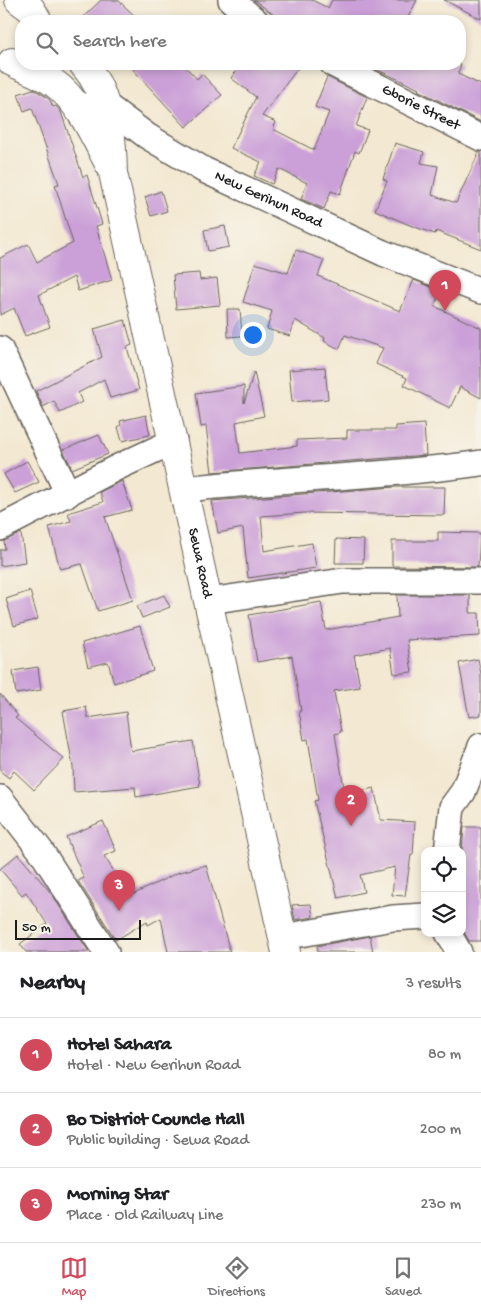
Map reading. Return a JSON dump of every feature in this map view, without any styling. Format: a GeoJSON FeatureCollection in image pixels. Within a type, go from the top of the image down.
{"type":"FeatureCollection","features":[{"type":"Feature","properties":{"kind":"main road"},"geometry":{"type":"LineString","coordinates":[[24,70],[45,78],[65,93],[89,126],[113,173]]}},
{"type":"Feature","properties":{"kind":"main road"},"geometry":{"type":"LineString","coordinates":[[87,70],[107,106],[112,142],[113,173]]}},
{"type":"Feature","properties":{"kind":"main road","name":"Sewa Road"},"geometry":{"type":"LineString","coordinates":[[113,173],[285,945]]}},
{"type":"Feature","properties":{"kind":"street"},"geometry":{"type":"LineString","coordinates":[[231,0],[249,15]]}},
{"type":"Feature","properties":{"kind":"street","name":"Gborie Street"},"geometry":{"type":"LineString","coordinates":[[345,70],[481,138]]}},
{"type":"Feature","properties":{"kind":"street","name":"New Gerihun Road"},"geometry":{"type":"LineString","coordinates":[[65,93],[107,106],[147,136],[204,170],[383,253],[481,291]]}},
{"type":"Feature","properties":{"kind":"street"},"geometry":{"type":"LineString","coordinates":[[0,349],[68,494]]}},
{"type":"Feature","properties":{"kind":"street"},"geometry":{"type":"LineString","coordinates":[[0,528],[116,468],[174,441]]}},
{"type":"Feature","properties":{"kind":"street"},"geometry":{"type":"LineString","coordinates":[[184,489],[259,481],[424,471],[481,463]]}},
{"type":"Feature","properties":{"kind":"street"},"geometry":{"type":"LineString","coordinates":[[209,601],[344,581],[481,581]]}},
{"type":"Feature","properties":{"kind":"street"},"geometry":{"type":"LineString","coordinates":[[447,847],[452,807],[463,792],[481,746]]}},
{"type":"Feature","properties":{"kind":"street"},"geometry":{"type":"LineString","coordinates":[[0,798],[41,851],[106,952]]}},
{"type":"Feature","properties":{"kind":"street"},"geometry":{"type":"LineString","coordinates":[[285,945],[393,918],[421,916]]}},
{"type":"Feature","properties":{"kind":"street"},"geometry":{"type":"LineString","coordinates":[[450,937],[459,952]]}},
{"type":"Feature","properties":{"kind":"building"},"geometry":{"type":"Polygon","coordinates":[[[101,0],[118,0],[134,15],[85,15],[101,0]]]}},
{"type":"Feature","properties":{"kind":"building"},"geometry":{"type":"Polygon","coordinates":[[[254,0],[312,0],[328,8],[332,0],[417,0],[409,15],[274,15],[254,0]]]}},
{"type":"Feature","properties":{"kind":"building"},"geometry":{"type":"Polygon","coordinates":[[[444,0],[481,0],[481,19],[444,0]]]}},
{"type":"Feature","properties":{"kind":"building"},"geometry":{"type":"Polygon","coordinates":[[[134,70],[189,70],[197,79],[202,74],[222,95],[186,127],[134,70]]]}},
{"type":"Feature","properties":{"kind":"building"},"geometry":{"type":"Polygon","coordinates":[[[237,70],[296,70],[262,116],[276,122],[273,129],[314,150],[329,112],[315,107],[327,77],[367,97],[356,126],[368,130],[359,153],[355,151],[340,194],[331,191],[324,209],[301,199],[307,183],[279,169],[272,184],[254,176],[261,162],[231,148],[256,97],[231,78],[237,70]]]}},
{"type":"Feature","properties":{"kind":"building"},"geometry":{"type":"Polygon","coordinates":[[[378,70],[459,70],[458,74],[481,85],[481,122],[418,90],[378,70]]]}},
{"type":"Feature","properties":{"kind":"building"},"geometry":{"type":"Polygon","coordinates":[[[33,89],[50,100],[53,107],[56,106],[61,112],[83,177],[87,175],[102,224],[96,226],[112,280],[78,291],[74,277],[39,295],[50,327],[25,336],[14,308],[0,315],[0,258],[28,244],[37,262],[73,243],[55,185],[59,184],[32,108],[24,111],[18,94],[33,89]]]}},
{"type":"Feature","properties":{"kind":"building"},"geometry":{"type":"Polygon","coordinates":[[[395,143],[424,152],[421,163],[438,166],[432,195],[456,203],[479,152],[481,152],[481,249],[436,231],[435,234],[412,226],[375,210],[387,181],[383,179],[395,143]]]}},
{"type":"Feature","properties":{"kind":"building"},"geometry":{"type":"Polygon","coordinates":[[[161,191],[167,211],[151,216],[145,197],[161,191]]]}},
{"type":"Feature","properties":{"kind":"building"},"geometry":{"type":"Polygon","coordinates":[[[225,226],[229,247],[208,251],[204,230],[225,226]]]}},
{"type":"Feature","properties":{"kind":"building"},"geometry":{"type":"Polygon","coordinates":[[[296,250],[324,260],[318,276],[400,311],[414,280],[441,291],[434,306],[481,328],[481,398],[460,387],[450,408],[404,385],[407,378],[376,364],[383,348],[345,335],[339,349],[324,341],[325,338],[295,320],[290,336],[267,329],[272,311],[243,302],[255,263],[288,273],[296,250]]]}},
{"type":"Feature","properties":{"kind":"building"},"geometry":{"type":"Polygon","coordinates":[[[199,273],[200,280],[217,278],[220,305],[176,309],[173,275],[199,273]]]}},
{"type":"Feature","properties":{"kind":"building"},"geometry":{"type":"Polygon","coordinates":[[[227,309],[240,309],[242,336],[228,337],[227,309]]]}},
{"type":"Feature","properties":{"kind":"building"},"geometry":{"type":"Polygon","coordinates":[[[125,320],[132,345],[127,347],[139,390],[110,398],[104,379],[78,393],[82,402],[60,413],[54,401],[43,407],[36,391],[102,357],[94,329],[125,320]]]}},
{"type":"Feature","properties":{"kind":"building"},"geometry":{"type":"Polygon","coordinates":[[[325,367],[328,399],[292,402],[289,370],[325,367]]]}},
{"type":"Feature","properties":{"kind":"building"},"geometry":{"type":"Polygon","coordinates":[[[254,372],[264,416],[236,422],[240,453],[297,446],[297,440],[347,438],[347,430],[396,430],[396,426],[424,424],[426,455],[212,472],[206,426],[201,427],[196,393],[244,386],[244,403],[254,372]]]}},
{"type":"Feature","properties":{"kind":"building"},"geometry":{"type":"Polygon","coordinates":[[[146,415],[150,435],[122,441],[118,427],[121,425],[120,421],[146,415]]]}},
{"type":"Feature","properties":{"kind":"building"},"geometry":{"type":"Polygon","coordinates":[[[99,435],[108,454],[72,469],[63,450],[99,435]]]}},
{"type":"Feature","properties":{"kind":"building"},"geometry":{"type":"Polygon","coordinates":[[[27,461],[39,482],[15,493],[4,474],[27,461]]]}},
{"type":"Feature","properties":{"kind":"building"},"geometry":{"type":"Polygon","coordinates":[[[122,481],[132,510],[105,517],[133,600],[98,611],[82,564],[60,569],[49,527],[71,521],[68,513],[103,502],[100,492],[122,481]]]}},
{"type":"Feature","properties":{"kind":"building"},"geometry":{"type":"Polygon","coordinates":[[[395,487],[445,487],[444,515],[305,513],[261,516],[264,551],[312,543],[316,568],[248,578],[243,528],[218,533],[212,501],[395,487]]]}},
{"type":"Feature","properties":{"kind":"building"},"geometry":{"type":"Polygon","coordinates":[[[438,532],[480,533],[478,567],[392,566],[392,541],[438,541],[438,532]]]}},
{"type":"Feature","properties":{"kind":"building"},"geometry":{"type":"Polygon","coordinates":[[[21,533],[25,562],[0,566],[0,550],[5,549],[4,541],[21,533]]]}},
{"type":"Feature","properties":{"kind":"building"},"geometry":{"type":"Polygon","coordinates":[[[336,539],[364,540],[363,563],[335,563],[336,539]]]}},
{"type":"Feature","properties":{"kind":"building"},"geometry":{"type":"Polygon","coordinates":[[[30,591],[38,619],[14,626],[6,599],[30,591]]]}},
{"type":"Feature","properties":{"kind":"building"},"geometry":{"type":"Polygon","coordinates":[[[164,595],[170,607],[142,618],[137,606],[164,595]]]}},
{"type":"Feature","properties":{"kind":"building"},"geometry":{"type":"Polygon","coordinates":[[[397,595],[470,595],[470,613],[479,613],[480,636],[407,640],[412,672],[394,674],[390,648],[354,655],[360,687],[334,691],[341,732],[335,734],[345,794],[374,788],[381,820],[415,822],[413,855],[411,855],[405,896],[392,895],[395,867],[360,875],[364,892],[338,898],[314,801],[318,800],[308,739],[304,740],[292,656],[257,662],[249,615],[321,602],[326,630],[398,617],[397,595]]]}},
{"type":"Feature","properties":{"kind":"building"},"geometry":{"type":"Polygon","coordinates":[[[140,626],[153,671],[114,683],[108,662],[88,667],[82,643],[140,626]]]}},
{"type":"Feature","properties":{"kind":"building"},"geometry":{"type":"Polygon","coordinates":[[[478,659],[481,674],[481,715],[469,717],[459,663],[478,659]]]}},
{"type":"Feature","properties":{"kind":"building"},"geometry":{"type":"Polygon","coordinates":[[[38,667],[41,690],[16,694],[13,671],[38,667]]]}},
{"type":"Feature","properties":{"kind":"building"},"geometry":{"type":"Polygon","coordinates":[[[0,694],[18,716],[15,718],[64,759],[34,790],[14,771],[9,778],[0,771],[0,694]]]}},
{"type":"Feature","properties":{"kind":"building"},"geometry":{"type":"Polygon","coordinates":[[[86,707],[88,718],[126,712],[131,751],[193,741],[200,786],[136,797],[135,787],[74,792],[73,767],[63,711],[86,707]]]}},
{"type":"Feature","properties":{"kind":"building"},"geometry":{"type":"Polygon","coordinates":[[[103,821],[116,851],[104,856],[130,896],[177,873],[206,865],[230,952],[168,952],[161,918],[148,925],[147,921],[116,940],[78,881],[84,878],[66,837],[103,821]]]}},
{"type":"Feature","properties":{"kind":"building"},"geometry":{"type":"Polygon","coordinates":[[[464,827],[481,827],[481,941],[469,941],[466,936],[466,847],[462,847],[464,827]]]}},
{"type":"Feature","properties":{"kind":"building"},"geometry":{"type":"Polygon","coordinates":[[[18,854],[51,893],[89,952],[26,952],[20,944],[47,924],[26,892],[22,895],[0,869],[18,854]]]}},
{"type":"Feature","properties":{"kind":"building"},"geometry":{"type":"Polygon","coordinates":[[[311,904],[313,917],[295,920],[292,905],[311,904]]]}},
{"type":"Feature","properties":{"kind":"building"},"geometry":{"type":"Polygon","coordinates":[[[370,936],[373,952],[318,952],[317,946],[370,936]]]}},
{"type":"Feature","properties":{"kind":"place","name":"Hotel Sahara"},"geometry":{"type":"Point","coordinates":[445,311]}},
{"type":"Feature","properties":{"kind":"place","name":"Bo District Councle Hall"},"geometry":{"type":"Point","coordinates":[351,826]}},
{"type":"Feature","properties":{"kind":"place","name":"Morning Star"},"geometry":{"type":"Point","coordinates":[119,911]}}]}
